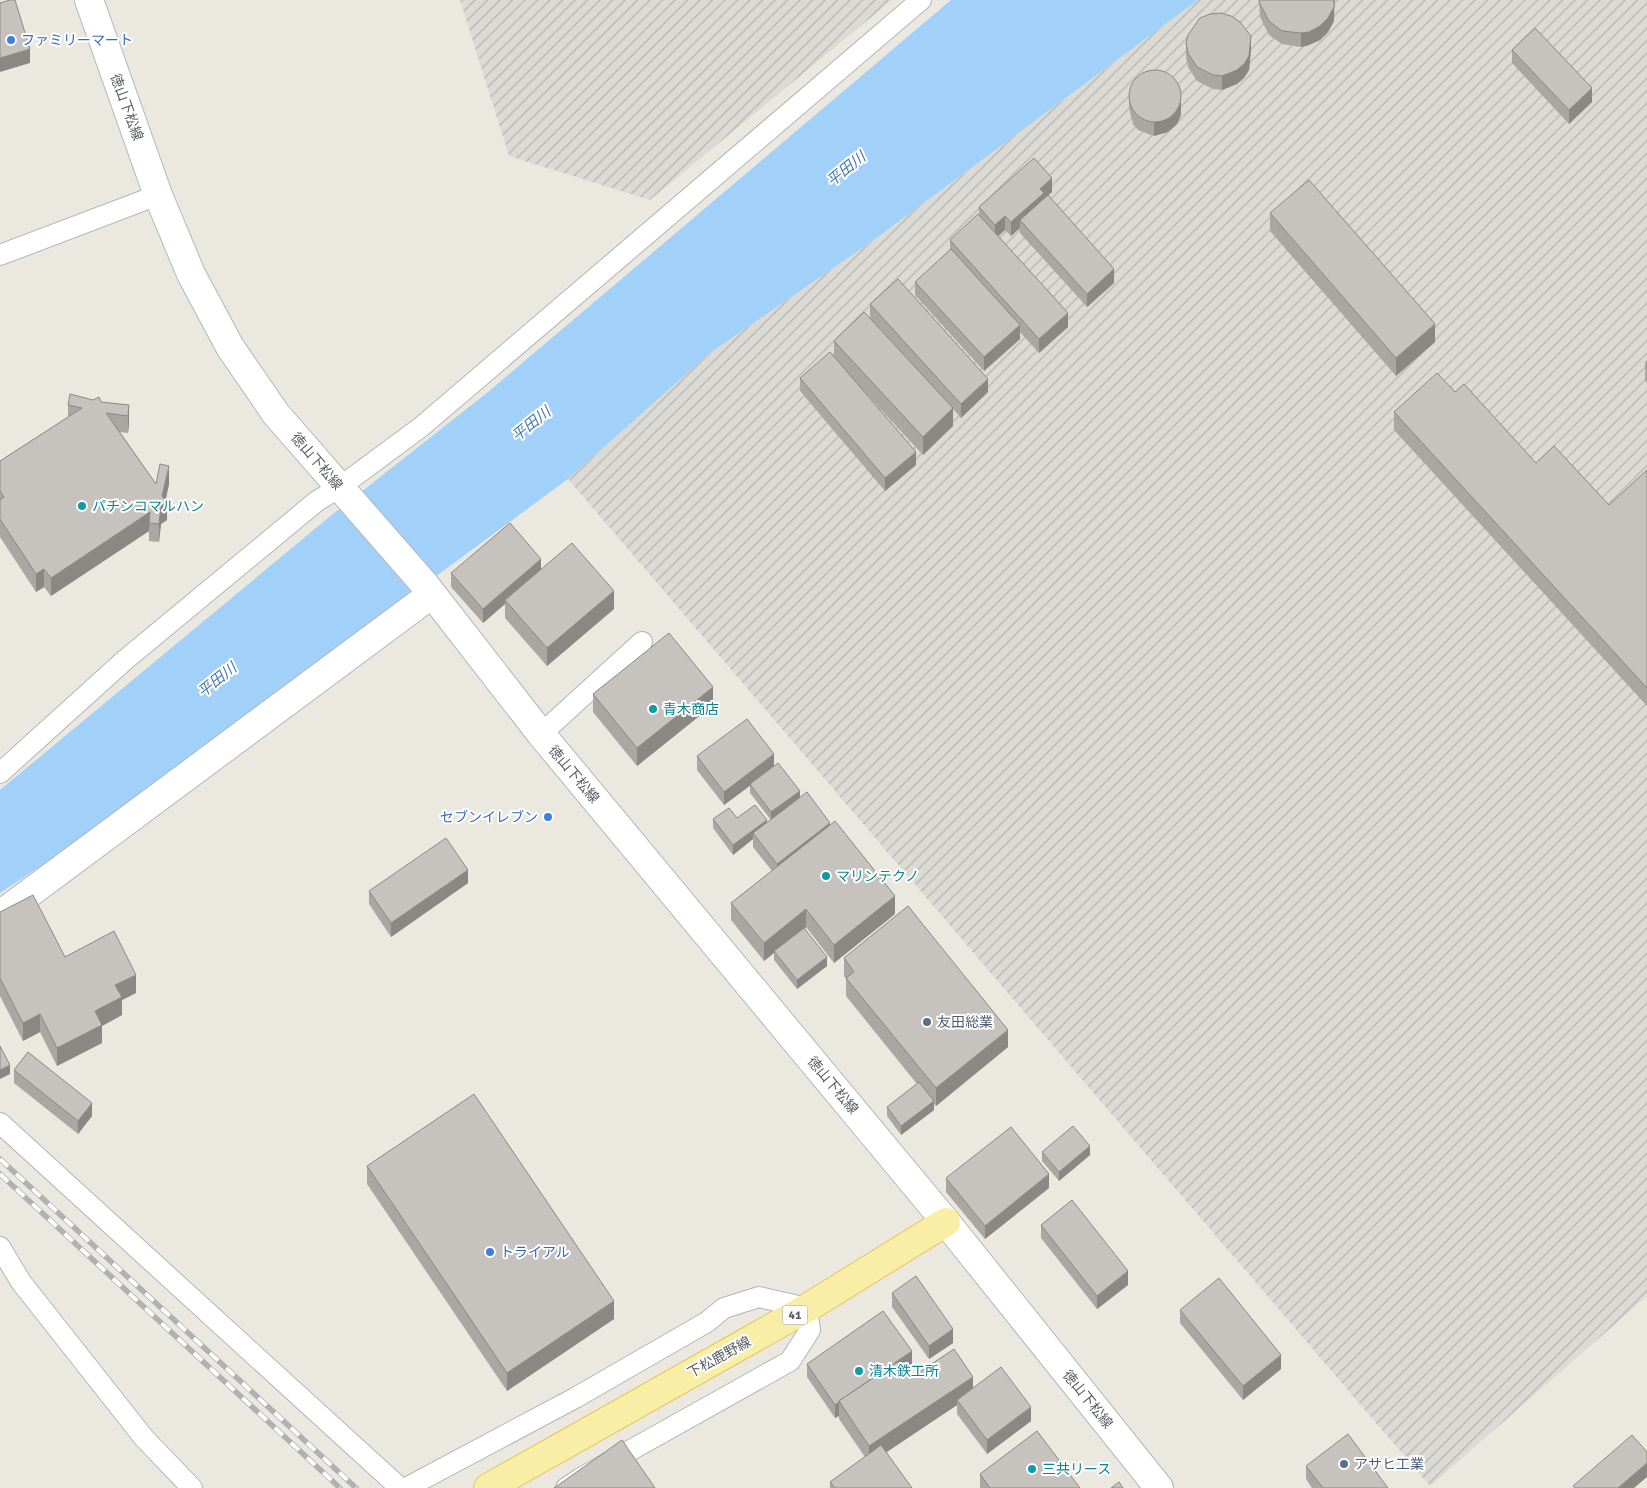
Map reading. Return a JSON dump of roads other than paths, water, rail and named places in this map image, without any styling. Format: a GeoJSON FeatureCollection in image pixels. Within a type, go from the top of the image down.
{"type":"FeatureCollection","features":[{"type":"Feature","properties":{"kind":"main road","name":"徳山下松線"},"geometry":{"type":"LineString","coordinates":[[89,0],[158,195],[191,274],[230,347],[276,414],[429,590],[540,734],[946,1222],[1160,1488]]}},
{"type":"Feature","properties":{"kind":"main road"},"geometry":{"type":"LineString","coordinates":[[0,914],[429,590]]}},
{"type":"Feature","properties":{"kind":"main road","name":"下松鹿野線"},"geometry":{"type":"LineString","coordinates":[[488,1488],[807,1308],[946,1222]]}},
{"type":"Feature","properties":{"kind":"street"},"geometry":{"type":"LineString","coordinates":[[0,773],[125,660],[317,501],[342,490],[421,427],[920,0]]}},
{"type":"Feature","properties":{"kind":"street"},"geometry":{"type":"LineString","coordinates":[[0,255],[158,195]]}},
{"type":"Feature","properties":{"kind":"street"},"geometry":{"type":"LineString","coordinates":[[540,734],[642,642]]}},
{"type":"Feature","properties":{"kind":"street"},"geometry":{"type":"LineString","coordinates":[[0,1123],[400,1488]]}},
{"type":"Feature","properties":{"kind":"street"},"geometry":{"type":"LineString","coordinates":[[0,1247],[21,1282],[144,1438],[192,1488]]}},
{"type":"Feature","properties":{"kind":"street"},"geometry":{"type":"LineString","coordinates":[[406,1488],[575,1398],[707,1322],[724,1308],[759,1297],[807,1308],[810,1330],[790,1361],[566,1488]]}},
{"type":"Feature","properties":{"kind":"water","name":"平田川"},"geometry":{"type":"Polygon","coordinates":[[[951,0],[1198,0],[871,242],[710,353],[568,479],[50,860],[0,893],[0,790],[328,518],[488,392],[951,0]]]}},
{"type":"Feature","properties":{"kind":"railway"},"geometry":{"type":"LineString","coordinates":[[0,1159],[356,1488]]}},
{"type":"Feature","properties":{"kind":"railway"},"geometry":{"type":"LineString","coordinates":[[0,1174],[340,1488]]}},
{"type":"Feature","properties":{"kind":"place","name":"ファミリーマート"},"geometry":{"type":"Point","coordinates":[11,40]}},
{"type":"Feature","properties":{"kind":"place","name":"パチンコマルハン"},"geometry":{"type":"Point","coordinates":[82,506]}},
{"type":"Feature","properties":{"kind":"place","name":"青木商店"},"geometry":{"type":"Point","coordinates":[653,709]}},
{"type":"Feature","properties":{"kind":"place","name":"セブンイレブン"},"geometry":{"type":"Point","coordinates":[548,817]}},
{"type":"Feature","properties":{"kind":"place","name":"マリンテクノ"},"geometry":{"type":"Point","coordinates":[826,876]}},
{"type":"Feature","properties":{"kind":"place","name":"友田総業"},"geometry":{"type":"Point","coordinates":[927,1022]}},
{"type":"Feature","properties":{"kind":"place","name":"トライアル"},"geometry":{"type":"Point","coordinates":[490,1252]}},
{"type":"Feature","properties":{"kind":"place","name":"清木鉄工所"},"geometry":{"type":"Point","coordinates":[859,1371]}},
{"type":"Feature","properties":{"kind":"place","name":"アサヒ工業"},"geometry":{"type":"Point","coordinates":[1344,1464]}},
{"type":"Feature","properties":{"kind":"place","name":"三共リース"},"geometry":{"type":"Point","coordinates":[1032,1469]}}]}
